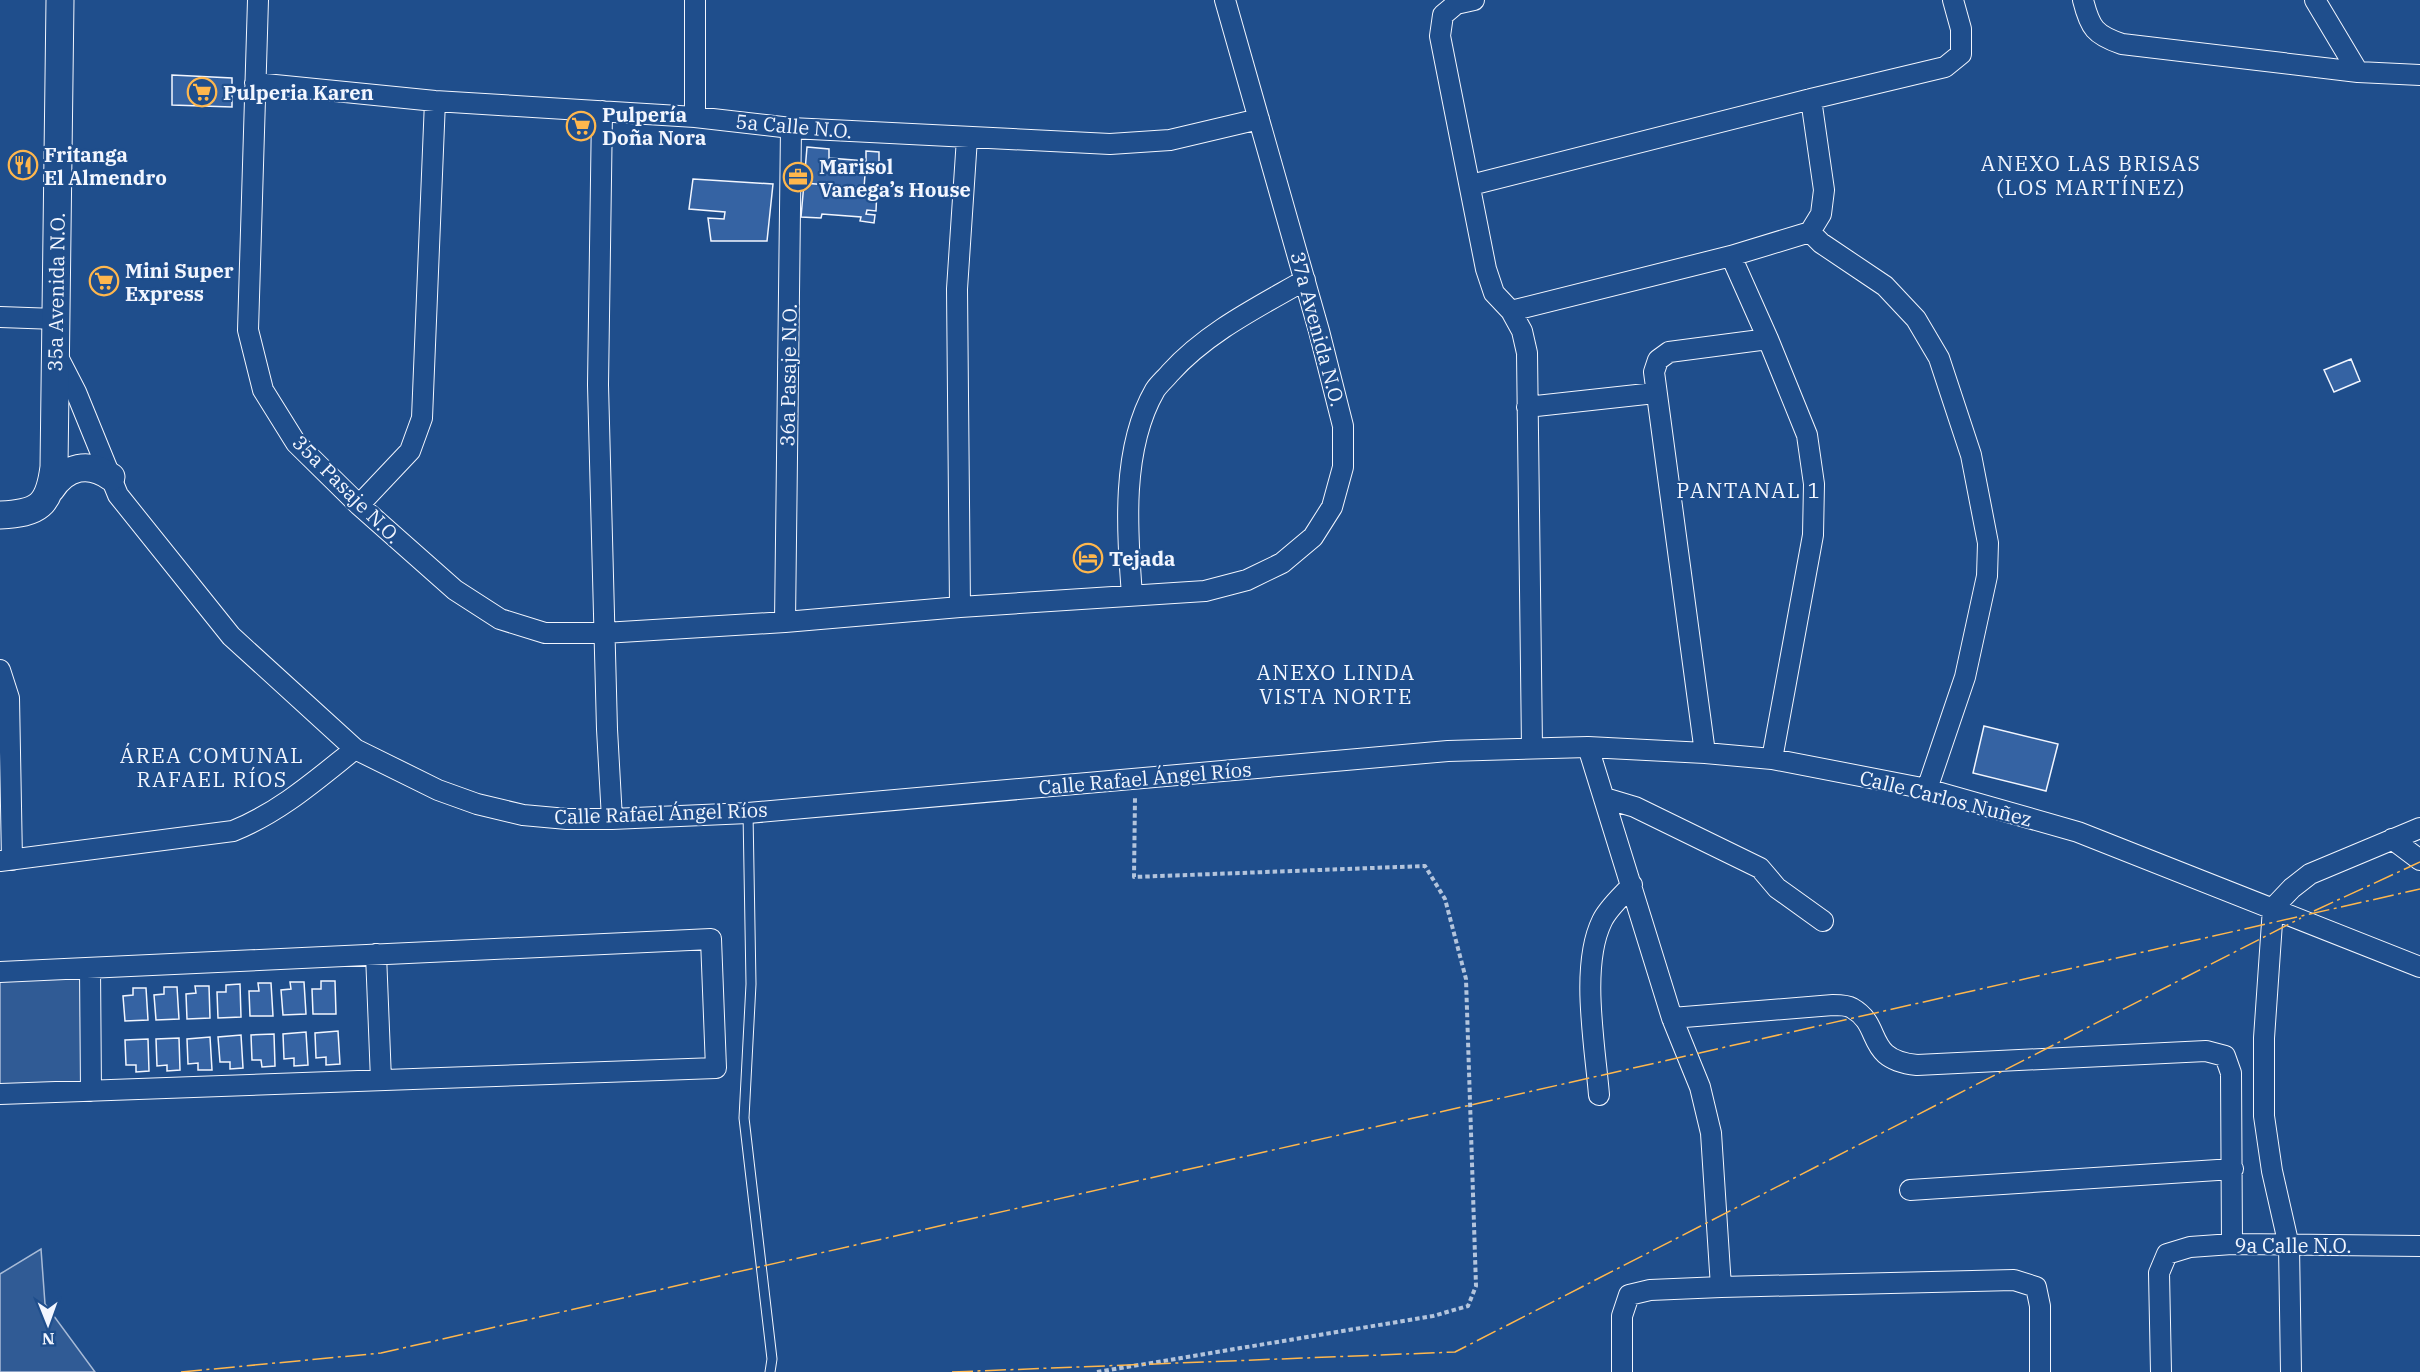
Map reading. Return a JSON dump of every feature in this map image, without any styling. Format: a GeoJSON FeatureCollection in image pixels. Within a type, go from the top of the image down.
{"type":"FeatureCollection","features":[{"type":"Feature","properties":{"kind":"main road","name":"35a Avenida N.O."},"geometry":{"type":"LineString","coordinates":[[44,498],[54,467],[60,0]]}},
{"type":"Feature","properties":{"kind":"main road"},"geometry":{"type":"LineString","coordinates":[[0,515],[20,514],[44,498],[65,472],[78,467],[92,467],[111,477]]}},
{"type":"Feature","properties":{"kind":"street","name":"35a Pasaje N.O."},"geometry":{"type":"LineString","coordinates":[[258,0],[248,330],[262,390],[296,443],[359,505],[455,590],[500,619],[545,633],[604,633],[785,622],[960,607]]}},
{"type":"Feature","properties":{"kind":"street"},"geometry":{"type":"LineString","coordinates":[[695,0],[695,117]]}},
{"type":"Feature","properties":{"kind":"street","name":"37a Avenida N.O."},"geometry":{"type":"LineString","coordinates":[[960,607],[1205,591],[1247,580],[1282,563],[1313,537],[1332,507],[1343,467],[1343,426],[1305,280],[1225,0]]}},
{"type":"Feature","properties":{"kind":"street"},"geometry":{"type":"LineString","coordinates":[[1474,0],[1456,4],[1443,15],[1440,36],[1486,269],[1494,292],[1511,311],[1522,331],[1527,353],[1532,747]]}},
{"type":"Feature","properties":{"kind":"street"},"geometry":{"type":"LineString","coordinates":[[1471,185],[1945,67],[1961,54],[1961,29],[1953,0]]}},
{"type":"Feature","properties":{"kind":"street"},"geometry":{"type":"LineString","coordinates":[[2083,0],[2087,16],[2100,37],[2122,45],[2358,72],[2420,75]]}},
{"type":"Feature","properties":{"kind":"street"},"geometry":{"type":"LineString","coordinates":[[2315,0],[2358,72]]}},
{"type":"Feature","properties":{"kind":"street","name":"5a Calle N.O."},"geometry":{"type":"LineString","coordinates":[[255,83],[435,101],[695,117],[790,128],[1122,144],[1170,140],[1259,119]]}},
{"type":"Feature","properties":{"kind":"street"},"geometry":{"type":"LineString","coordinates":[[1511,311],[1731,256],[1810,232],[1821,214],[1824,190],[1811,99]]}},
{"type":"Feature","properties":{"kind":"street"},"geometry":{"type":"LineString","coordinates":[[359,505],[410,451],[422,418],[435,101]]}},
{"type":"Feature","properties":{"kind":"street"},"geometry":{"type":"LineString","coordinates":[[602,111],[597,385],[612,819]]}},
{"type":"Feature","properties":{"kind":"street","name":"36a Pasaje N.O."},"geometry":{"type":"LineString","coordinates":[[785,622],[790,128]]}},
{"type":"Feature","properties":{"kind":"street"},"geometry":{"type":"LineString","coordinates":[[960,607],[957,289],[967,138]]}},
{"type":"Feature","properties":{"kind":"street"},"geometry":{"type":"LineString","coordinates":[[1810,232],[1821,243],[1885,286],[1916,319],[1939,358],[1971,455],[1988,543],[1987,576],[1965,677],[1927,789]]}},
{"type":"Feature","properties":{"kind":"street"},"geometry":{"type":"LineString","coordinates":[[1731,256],[1807,435],[1814,484],[1813,535],[1772,759]]}},
{"type":"Feature","properties":{"kind":"street"},"geometry":{"type":"LineString","coordinates":[[1132,595],[1127,525],[1130,473],[1140,428],[1156,389],[1184,357],[1230,323],[1305,280]]}},
{"type":"Feature","properties":{"kind":"street"},"geometry":{"type":"LineString","coordinates":[[0,317],[56,319]]}},
{"type":"Feature","properties":{"kind":"street"},"geometry":{"type":"LineString","coordinates":[[1705,753],[1654,372],[1658,360],[1669,352],[1768,339]]}},
{"type":"Feature","properties":{"kind":"street","name":"Calle Rafael Ángel Ríos"},"geometry":{"type":"LineString","coordinates":[[55,350],[76,392],[118,495],[231,636],[356,749],[438,790],[477,804],[523,815],[567,819],[748,813],[1448,752]]}},
{"type":"Feature","properties":{"kind":"street"},"geometry":{"type":"LineString","coordinates":[[1527,407],[1655,393]]}},
{"type":"Feature","properties":{"kind":"street"},"geometry":{"type":"LineString","coordinates":[[0,670],[9,698],[6,860],[233,831],[258,821],[282,806],[356,749]]}},
{"type":"Feature","properties":{"kind":"street","name":"Calle Carlos Nuñez"},"geometry":{"type":"LineString","coordinates":[[1448,752],[1532,747],[1588,747],[1705,753],[1772,759],[1927,789],[2078,832],[2420,967]]}},
{"type":"Feature","properties":{"kind":"street"},"geometry":{"type":"LineString","coordinates":[[1588,747],[1672,1018],[1700,1087],[1711,1133],[1721,1287]]}},
{"type":"Feature","properties":{"kind":"street"},"geometry":{"type":"LineString","coordinates":[[1605,798],[1635,807],[1760,868],[1778,888],[1823,921]]}},
{"type":"Feature","properties":{"kind":"street"},"geometry":{"type":"LineString","coordinates":[[2291,1372],[2289,1246],[2272,1171],[2264,1116],[2264,1038],[2273,908],[2292,888],[2310,874],[2420,828]]}},
{"type":"Feature","properties":{"kind":"street"},"geometry":{"type":"LineString","coordinates":[[2392,839],[2420,860]]}},
{"type":"Feature","properties":{"kind":"street"},"geometry":{"type":"LineString","coordinates":[[1599,1095],[1590,992],[1594,945],[1602,919],[1632,885]]}},
{"type":"Feature","properties":{"kind":"street"},"geometry":{"type":"LineString","coordinates":[[0,972],[711,939],[716,1068],[0,1094]]}},
{"type":"Feature","properties":{"kind":"street"},"geometry":{"type":"LineString","coordinates":[[376,954],[381,1080]]}},
{"type":"Feature","properties":{"kind":"street"},"geometry":{"type":"LineString","coordinates":[[90,968],[91,1091]]}},
{"type":"Feature","properties":{"kind":"street"},"geometry":{"type":"LineString","coordinates":[[1672,1018],[1833,1005],[1851,1007],[1863,1018],[1878,1045],[1888,1057],[1900,1063],[1917,1065],[2206,1051],[2224,1056],[2231,1073],[2232,1244]]}},
{"type":"Feature","properties":{"kind":"street"},"geometry":{"type":"LineString","coordinates":[[1910,1190],[2233,1169]]}},
{"type":"Feature","properties":{"kind":"street","name":"9a Calle N.O."},"geometry":{"type":"LineString","coordinates":[[2161,1372],[2159,1273],[2168,1254],[2190,1247],[2232,1244],[2420,1246]]}},
{"type":"Feature","properties":{"kind":"street"},"geometry":{"type":"LineString","coordinates":[[1622,1372],[1622,1316],[1629,1295],[1650,1290],[2014,1280],[2036,1287],[2040,1306],[2040,1372]]}},
{"type":"Feature","properties":{"kind":"lane"},"geometry":{"type":"LineString","coordinates":[[748,813],[751,984],[744,1118],[772,1359],[770,1372]]}},
{"type":"Feature","properties":{"kind":"path"},"geometry":{"type":"LineString","coordinates":[[1097,1372],[1433,1316],[1467,1306],[1476,1286],[1466,980],[1445,899],[1425,866],[1134,877],[1136,779]]}},
{"type":"Feature","properties":{"kind":"shaded area"},"geometry":{"type":"Polygon","coordinates":[[[83,976],[84,1083],[0,1086],[0,980],[83,976]]]}},
{"type":"Feature","properties":{"kind":"shaded area"},"geometry":{"type":"Polygon","coordinates":[[[41,1249],[45,1304],[95,1372],[0,1372],[0,1274],[41,1249]]]}},
{"type":"Feature","properties":{"kind":"building","name":"Pulperia Karen"},"geometry":{"type":"Polygon","coordinates":[[[172,75],[232,78],[232,107],[172,105],[172,75]]]}},
{"type":"Feature","properties":{"kind":"building"},"geometry":{"type":"Polygon","coordinates":[[[807,147],[829,149],[829,158],[866,161],[864,188],[804,183],[807,147]]]}},
{"type":"Feature","properties":{"kind":"building"},"geometry":{"type":"Polygon","coordinates":[[[866,151],[879,152],[879,167],[866,166],[866,151]]]}},
{"type":"Feature","properties":{"kind":"building"},"geometry":{"type":"Polygon","coordinates":[[[693,179],[773,184],[767,241],[711,241],[708,218],[724,219],[725,212],[689,209],[693,179]]]}},
{"type":"Feature","properties":{"kind":"building"},"geometry":{"type":"Polygon","coordinates":[[[804,183],[877,189],[876,211],[867,210],[866,214],[875,215],[874,223],[860,221],[861,217],[822,214],[821,218],[801,217],[804,183]]]}},
{"type":"Feature","properties":{"kind":"building"},"geometry":{"type":"Polygon","coordinates":[[[2351,359],[2360,381],[2334,392],[2324,370],[2351,359]]]}},
{"type":"Feature","properties":{"kind":"building"},"geometry":{"type":"Polygon","coordinates":[[[1984,726],[2058,744],[2046,791],[1973,773],[1984,726]]]}},
{"type":"Feature","properties":{"kind":"building"},"geometry":{"type":"Polygon","coordinates":[[[321,981],[335,981],[336,1014],[313,1014],[312,989],[321,989],[321,981]]]}},
{"type":"Feature","properties":{"kind":"building"},"geometry":{"type":"Polygon","coordinates":[[[290,982],[304,982],[306,1014],[283,1015],[281,990],[291,989],[290,982]]]}},
{"type":"Feature","properties":{"kind":"building"},"geometry":{"type":"Polygon","coordinates":[[[258,983],[271,983],[273,1016],[250,1016],[249,991],[259,991],[258,983]]]}},
{"type":"Feature","properties":{"kind":"building"},"geometry":{"type":"Polygon","coordinates":[[[240,984],[241,1017],[218,1018],[217,992],[226,992],[226,985],[240,984]]]}},
{"type":"Feature","properties":{"kind":"building"},"geometry":{"type":"Polygon","coordinates":[[[195,986],[209,986],[210,1018],[187,1019],[186,994],[196,993],[195,986]]]}},
{"type":"Feature","properties":{"kind":"building"},"geometry":{"type":"Polygon","coordinates":[[[164,987],[177,987],[179,1019],[156,1020],[154,995],[164,994],[164,987]]]}},
{"type":"Feature","properties":{"kind":"building"},"geometry":{"type":"Polygon","coordinates":[[[133,988],[146,988],[148,1020],[125,1021],[123,996],[133,995],[133,988]]]}},
{"type":"Feature","properties":{"kind":"building"},"geometry":{"type":"Polygon","coordinates":[[[338,1031],[340,1064],[326,1065],[326,1057],[316,1058],[315,1033],[338,1031]]]}},
{"type":"Feature","properties":{"kind":"building"},"geometry":{"type":"Polygon","coordinates":[[[306,1032],[308,1065],[294,1066],[294,1058],[284,1059],[283,1034],[306,1032]]]}},
{"type":"Feature","properties":{"kind":"building"},"geometry":{"type":"Polygon","coordinates":[[[274,1034],[275,1066],[262,1067],[261,1060],[252,1060],[251,1035],[274,1034]]]}},
{"type":"Feature","properties":{"kind":"building"},"geometry":{"type":"Polygon","coordinates":[[[241,1035],[243,1068],[230,1069],[230,1062],[220,1062],[218,1037],[241,1035]]]}},
{"type":"Feature","properties":{"kind":"building"},"geometry":{"type":"Polygon","coordinates":[[[210,1037],[212,1070],[198,1070],[198,1063],[188,1064],[187,1039],[210,1037]]]}},
{"type":"Feature","properties":{"kind":"building"},"geometry":{"type":"Polygon","coordinates":[[[179,1038],[180,1070],[167,1071],[167,1065],[157,1066],[156,1039],[179,1038]]]}},
{"type":"Feature","properties":{"kind":"building"},"geometry":{"type":"Polygon","coordinates":[[[148,1039],[149,1071],[136,1072],[136,1065],[126,1065],[125,1040],[148,1039]]]}},
{"type":"Feature","properties":{"kind":"power"},"geometry":{"type":"LineString","coordinates":[[2314,911],[2420,862]]}},
{"type":"Feature","properties":{"kind":"power"},"geometry":{"type":"LineString","coordinates":[[181,1372],[381,1353],[2420,889]]}},
{"type":"Feature","properties":{"kind":"power"},"geometry":{"type":"LineString","coordinates":[[952,1372],[1455,1352],[2301,918]]}},
{"type":"Feature","properties":{"kind":"place","name":"Pulperia Karen"},"geometry":{"type":"Point","coordinates":[202,92]}},
{"type":"Feature","properties":{"kind":"place","name":"Pulpería Doña Nora"},"geometry":{"type":"Point","coordinates":[581,126]}},
{"type":"Feature","properties":{"kind":"place","name":"Fritanga El Almendro"},"geometry":{"type":"Point","coordinates":[23,165]}},
{"type":"Feature","properties":{"kind":"place","name":"Marisol Vanega’s House"},"geometry":{"type":"Point","coordinates":[798,177]}},
{"type":"Feature","properties":{"kind":"place","name":"Mini Super Express"},"geometry":{"type":"Point","coordinates":[104,281]}},
{"type":"Feature","properties":{"kind":"place","name":"Tejada"},"geometry":{"type":"Point","coordinates":[1088,558]}},
{"type":"Feature","properties":{"kind":"district","name":"ANEXO LAS BRISAS (LOS MARTÍNEZ)"},"geometry":{"type":"Point","coordinates":[2091,175]}},
{"type":"Feature","properties":{"kind":"district","name":"PANTANAL 1"},"geometry":{"type":"Point","coordinates":[1749,490]}},
{"type":"Feature","properties":{"kind":"district","name":"ANEXO LINDA VISTA NORTE"},"geometry":{"type":"Point","coordinates":[1336,684]}},
{"type":"Feature","properties":{"kind":"district","name":"ÁREA COMUNAL RAFAEL RÍOS"},"geometry":{"type":"Point","coordinates":[212,767]}}]}
